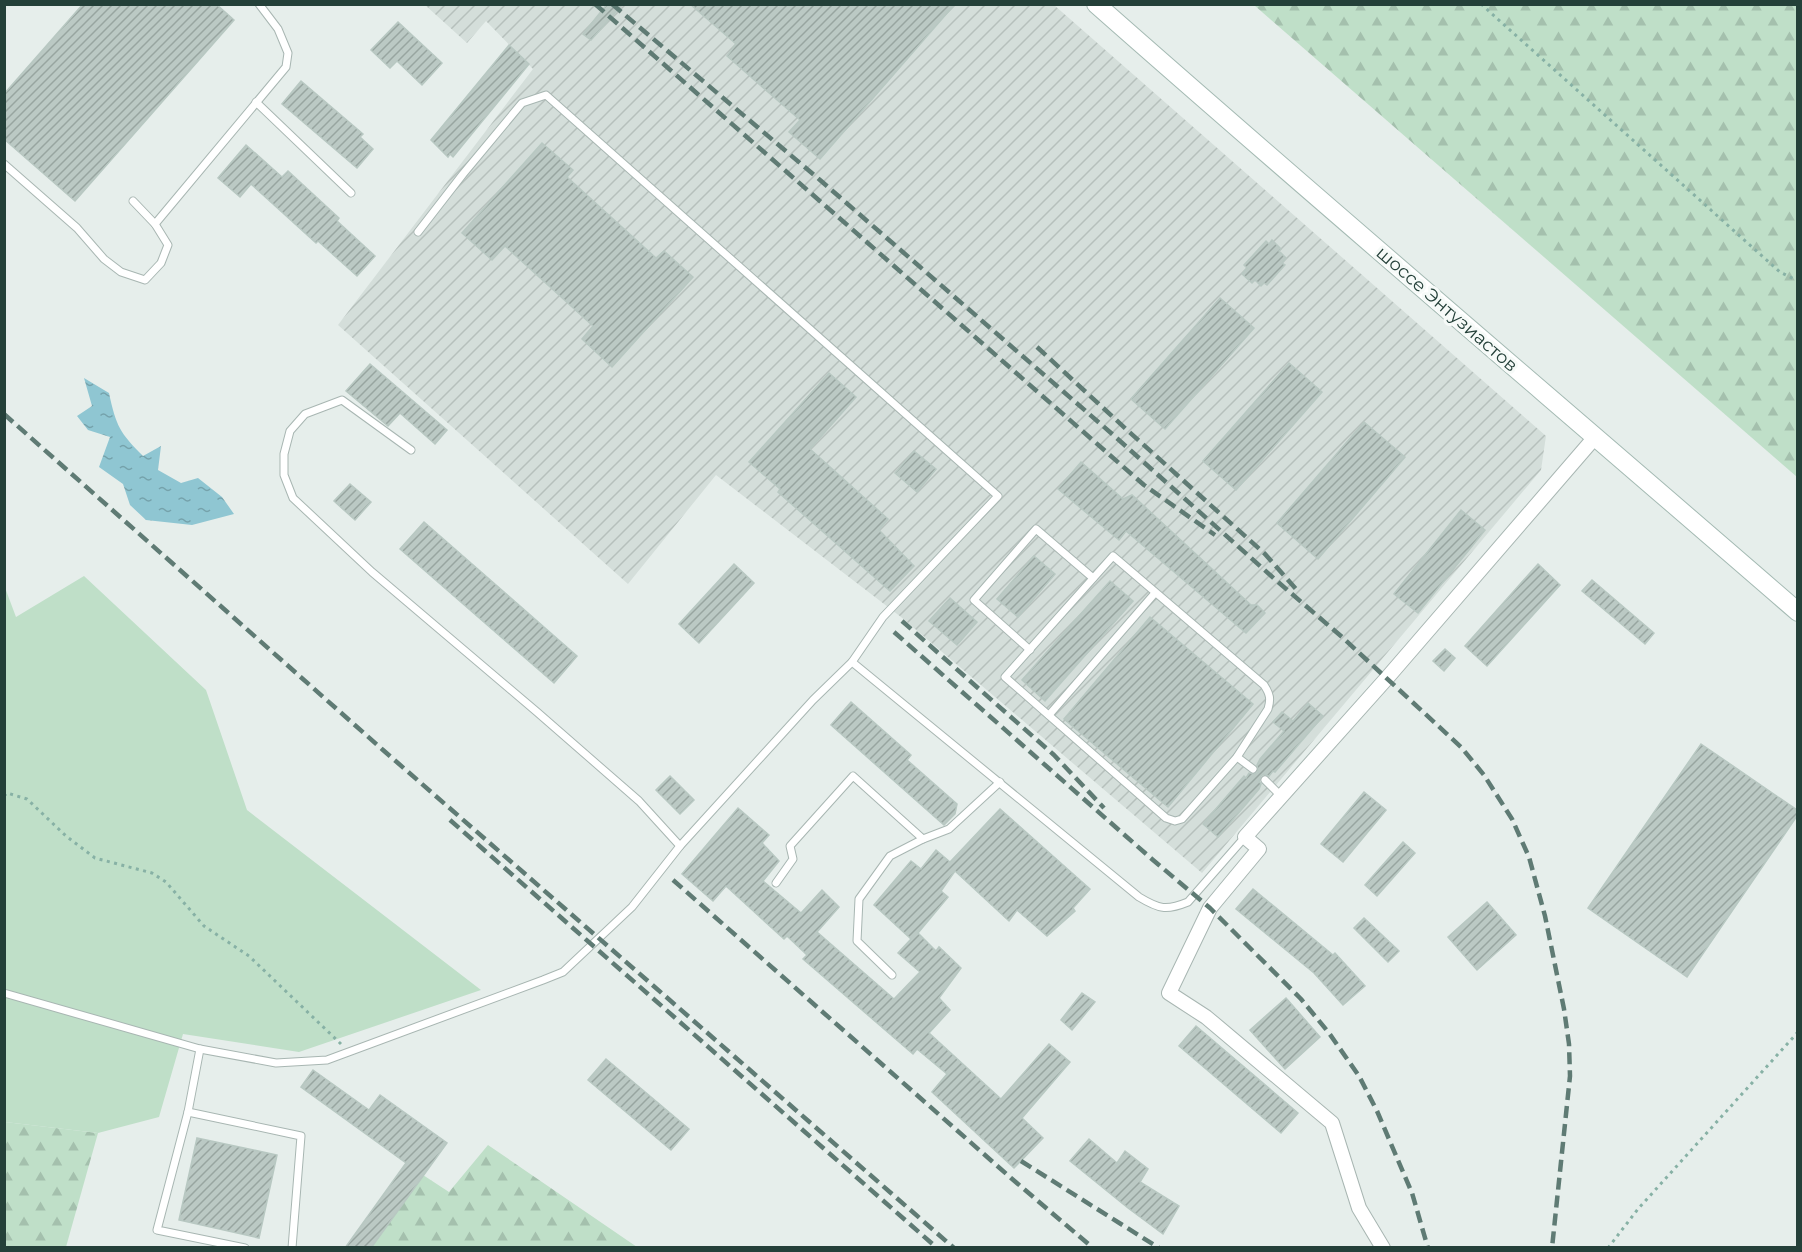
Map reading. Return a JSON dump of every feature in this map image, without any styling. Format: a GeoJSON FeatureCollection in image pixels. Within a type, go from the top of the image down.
{"type":"FeatureCollection","features":[{"type":"Feature","properties":{"kind":"main road","name":"шоссе Энтузиастов"},"geometry":{"type":"LineString","coordinates":[[1096,4],[1282,168],[1596,436],[1797,612]]}},
{"type":"Feature","properties":{"kind":"street"},"geometry":{"type":"LineString","coordinates":[[1383,1248],[1359,1208],[1332,1123],[1206,1017],[1169,993],[1210,908],[1259,849],[1245,837],[1387,678],[1596,436]]}},
{"type":"Feature","properties":{"kind":"lane"},"geometry":{"type":"LineString","coordinates":[[155,224],[286,67],[288,53],[278,29],[259,4]]}},
{"type":"Feature","properties":{"kind":"lane"},"geometry":{"type":"LineString","coordinates":[[4,993],[200,1050],[276,1063],[327,1060],[563,972],[632,907],[680,846],[813,700],[852,662],[883,617],[998,496],[546,95],[522,103],[418,232]]}},
{"type":"Feature","properties":{"kind":"lane"},"geometry":{"type":"LineString","coordinates":[[256,102],[351,193]]}},
{"type":"Feature","properties":{"kind":"lane"},"geometry":{"type":"LineString","coordinates":[[4,164],[77,228],[104,259],[121,272],[145,280],[160,263],[168,245],[155,224],[133,201]]}},
{"type":"Feature","properties":{"kind":"lane"},"geometry":{"type":"LineString","coordinates":[[411,450],[342,400],[305,414],[290,431],[284,454],[284,475],[293,498],[372,572],[639,801],[680,846]]}},
{"type":"Feature","properties":{"kind":"lane"},"geometry":{"type":"LineString","coordinates":[[1030,650],[974,600],[1036,529],[1093,578]]}},
{"type":"Feature","properties":{"kind":"lane"},"geometry":{"type":"LineString","coordinates":[[1113,556],[1155,593],[1264,686],[1269,692],[1270,700],[1268,709],[1237,757],[1182,819],[1175,820],[1166,818],[1005,677],[1113,556]]}},
{"type":"Feature","properties":{"kind":"lane"},"geometry":{"type":"LineString","coordinates":[[1049,715],[1155,593]]}},
{"type":"Feature","properties":{"kind":"lane"},"geometry":{"type":"LineString","coordinates":[[852,662],[1139,897],[1155,907],[1166,909],[1188,902],[1245,837]]}},
{"type":"Feature","properties":{"kind":"lane"},"geometry":{"type":"LineString","coordinates":[[1237,757],[1253,769]]}},
{"type":"Feature","properties":{"kind":"lane"},"geometry":{"type":"LineString","coordinates":[[776,883],[793,859],[790,846],[853,776],[923,840]]}},
{"type":"Feature","properties":{"kind":"lane"},"geometry":{"type":"LineString","coordinates":[[1265,780],[1281,796]]}},
{"type":"Feature","properties":{"kind":"lane"},"geometry":{"type":"LineString","coordinates":[[892,975],[857,941],[859,899],[891,856],[949,829],[1000,782]]}},
{"type":"Feature","properties":{"kind":"lane"},"geometry":{"type":"LineString","coordinates":[[200,1050],[188,1112],[158,1230],[245,1248]]}},
{"type":"Feature","properties":{"kind":"lane"},"geometry":{"type":"LineString","coordinates":[[188,1112],[301,1136],[292,1248]]}},
{"type":"Feature","properties":{"kind":"path"},"geometry":{"type":"LineString","coordinates":[[1481,4],[1780,272],[1797,281]]}},
{"type":"Feature","properties":{"kind":"path"},"geometry":{"type":"LineString","coordinates":[[4,796],[7,793],[27,799],[66,836],[95,858],[152,873],[166,882],[204,926],[249,957],[349,1052]]}},
{"type":"Feature","properties":{"kind":"path"},"geometry":{"type":"LineString","coordinates":[[1608,1248],[1638,1209],[1797,1032]]}},
{"type":"Feature","properties":{"kind":"shaded area"},"geometry":{"type":"Polygon","coordinates":[[[425,5],[1054,5],[1546,436],[1541,470],[1202,873],[901,617],[716,475],[628,584],[338,325],[533,69],[486,21],[467,43],[425,5]]]}},
{"type":"Feature","properties":{"kind":"green space"},"geometry":{"type":"Polygon","coordinates":[[[1254,5],[1797,5],[1797,477],[1254,5]]]}},
{"type":"Feature","properties":{"kind":"green space"},"geometry":{"type":"Polygon","coordinates":[[[84,576],[206,690],[247,810],[481,990],[299,1052],[183,1034],[159,1117],[98,1133],[5,1122],[4,585],[16,617],[84,576]]]}},
{"type":"Feature","properties":{"kind":"green space"},"geometry":{"type":"Polygon","coordinates":[[[5,1122],[98,1133],[66,1247],[5,1247],[5,1122]]]}},
{"type":"Feature","properties":{"kind":"green space"},"geometry":{"type":"Polygon","coordinates":[[[488,1145],[637,1247],[371,1248],[423,1175],[449,1192],[488,1145]]]}},
{"type":"Feature","properties":{"kind":"water"},"geometry":{"type":"Polygon","coordinates":[[[84,378],[109,393],[120,428],[143,456],[161,446],[158,470],[181,483],[198,478],[222,497],[234,514],[192,525],[146,520],[130,505],[123,484],[99,467],[110,437],[88,430],[77,416],[92,406],[84,378]]]}},
{"type":"Feature","properties":{"kind":"building"},"geometry":{"type":"Polygon","coordinates":[[[83,4],[216,4],[234,20],[75,201],[4,139],[4,94],[83,4]]]}},
{"type":"Feature","properties":{"kind":"building"},"geometry":{"type":"Polygon","coordinates":[[[607,4],[623,4],[591,40],[583,34],[607,4]]]}},
{"type":"Feature","properties":{"kind":"building"},"geometry":{"type":"Polygon","coordinates":[[[690,4],[955,4],[820,159],[789,132],[800,120],[727,56],[736,44],[690,4]]]}},
{"type":"Feature","properties":{"kind":"building"},"geometry":{"type":"Polygon","coordinates":[[[398,22],[442,63],[422,85],[397,61],[390,68],[371,50],[398,22]]]}},
{"type":"Feature","properties":{"kind":"building"},"geometry":{"type":"Polygon","coordinates":[[[509,45],[529,64],[453,157],[450,154],[448,157],[431,140],[509,45]]]}},
{"type":"Feature","properties":{"kind":"building"},"geometry":{"type":"Polygon","coordinates":[[[301,81],[363,134],[360,137],[373,149],[357,168],[282,104],[301,81]]]}},
{"type":"Feature","properties":{"kind":"building"},"geometry":{"type":"Polygon","coordinates":[[[542,143],[573,170],[567,177],[656,258],[664,251],[693,277],[612,367],[582,339],[593,326],[505,246],[492,260],[462,233],[542,143]]]}},
{"type":"Feature","properties":{"kind":"building"},"geometry":{"type":"Polygon","coordinates":[[[246,145],[282,177],[288,171],[339,218],[337,221],[375,256],[357,276],[318,241],[316,243],[251,184],[240,197],[218,178],[246,145]]]}},
{"type":"Feature","properties":{"kind":"building"},"geometry":{"type":"Polygon","coordinates":[[[1272,240],[1286,258],[1282,263],[1285,265],[1267,285],[1264,283],[1261,286],[1255,280],[1252,283],[1242,274],[1247,268],[1244,265],[1266,241],[1269,244],[1272,240]]]}},
{"type":"Feature","properties":{"kind":"building"},"geometry":{"type":"Polygon","coordinates":[[[1220,298],[1254,328],[1165,429],[1131,399],[1220,298]]]}},
{"type":"Feature","properties":{"kind":"building"},"geometry":{"type":"Polygon","coordinates":[[[1289,363],[1322,392],[1236,490],[1203,461],[1289,363]]]}},
{"type":"Feature","properties":{"kind":"building"},"geometry":{"type":"Polygon","coordinates":[[[370,364],[447,430],[435,444],[400,413],[388,426],[346,391],[370,364]]]}},
{"type":"Feature","properties":{"kind":"building"},"geometry":{"type":"Polygon","coordinates":[[[829,373],[856,397],[810,449],[888,519],[879,530],[914,566],[890,591],[778,492],[780,489],[749,462],[829,373]]]}},
{"type":"Feature","properties":{"kind":"building"},"geometry":{"type":"Polygon","coordinates":[[[1364,422],[1405,457],[1318,559],[1277,523],[1364,422]]]}},
{"type":"Feature","properties":{"kind":"building"},"geometry":{"type":"Polygon","coordinates":[[[914,451],[936,469],[917,492],[895,473],[914,451]]]}},
{"type":"Feature","properties":{"kind":"building"},"geometry":{"type":"Polygon","coordinates":[[[1081,462],[1123,499],[1132,495],[1251,605],[1257,605],[1265,613],[1246,633],[1126,531],[1119,540],[1058,489],[1081,462]]]}},
{"type":"Feature","properties":{"kind":"building"},"geometry":{"type":"Polygon","coordinates":[[[350,484],[371,502],[355,520],[334,501],[350,484]]]}},
{"type":"Feature","properties":{"kind":"building"},"geometry":{"type":"Polygon","coordinates":[[[1461,510],[1485,530],[1418,613],[1394,594],[1461,510]]]}},
{"type":"Feature","properties":{"kind":"building"},"geometry":{"type":"Polygon","coordinates":[[[424,522],[577,656],[554,683],[400,549],[424,522]]]}},
{"type":"Feature","properties":{"kind":"building"},"geometry":{"type":"Polygon","coordinates":[[[1034,556],[1055,574],[1018,617],[997,599],[1034,556]]]}},
{"type":"Feature","properties":{"kind":"building"},"geometry":{"type":"Polygon","coordinates":[[[734,564],[754,583],[699,643],[679,624],[734,564]]]}},
{"type":"Feature","properties":{"kind":"building"},"geometry":{"type":"Polygon","coordinates":[[[1538,564],[1560,585],[1487,666],[1465,646],[1538,564]]]}},
{"type":"Feature","properties":{"kind":"building"},"geometry":{"type":"Polygon","coordinates":[[[1592,580],[1654,633],[1645,644],[1582,591],[1592,580]]]}},
{"type":"Feature","properties":{"kind":"building"},"geometry":{"type":"Polygon","coordinates":[[[1110,581],[1133,601],[1045,701],[1022,680],[1110,581]]]}},
{"type":"Feature","properties":{"kind":"building"},"geometry":{"type":"Polygon","coordinates":[[[950,598],[977,622],[957,645],[929,621],[950,598]]]}},
{"type":"Feature","properties":{"kind":"building"},"geometry":{"type":"Polygon","coordinates":[[[1150,617],[1253,704],[1168,807],[1064,719],[1150,617]]]}},
{"type":"Feature","properties":{"kind":"building"},"geometry":{"type":"Polygon","coordinates":[[[1445,649],[1455,658],[1444,671],[1433,661],[1445,649]]]}},
{"type":"Feature","properties":{"kind":"building"},"geometry":{"type":"Polygon","coordinates":[[[851,702],[911,755],[907,760],[957,804],[955,814],[944,825],[831,725],[851,702]]]}},
{"type":"Feature","properties":{"kind":"building"},"geometry":{"type":"Polygon","coordinates":[[[1308,703],[1323,716],[1275,772],[1273,771],[1269,776],[1264,774],[1261,776],[1259,789],[1218,837],[1203,824],[1244,776],[1246,778],[1249,773],[1258,772],[1257,765],[1260,759],[1284,731],[1273,722],[1282,712],[1293,721],[1308,703]]]}},
{"type":"Feature","properties":{"kind":"building"},"geometry":{"type":"Polygon","coordinates":[[[1701,744],[1797,810],[1797,816],[1687,977],[1588,908],[1701,744]]]}},
{"type":"Feature","properties":{"kind":"building"},"geometry":{"type":"Polygon","coordinates":[[[670,776],[694,800],[680,814],[656,790],[670,776]]]}},
{"type":"Feature","properties":{"kind":"building"},"geometry":{"type":"Polygon","coordinates":[[[1364,792],[1386,810],[1343,862],[1321,844],[1364,792]]]}},
{"type":"Feature","properties":{"kind":"building"},"geometry":{"type":"Polygon","coordinates":[[[738,808],[769,835],[762,843],[779,861],[763,881],[801,913],[822,890],[839,907],[817,932],[894,999],[920,972],[898,953],[911,939],[874,905],[911,861],[921,869],[936,850],[950,862],[1000,809],[1090,889],[1073,908],[1075,911],[1047,936],[1017,910],[1009,921],[955,871],[941,891],[948,897],[918,933],[936,951],[939,947],[961,968],[939,998],[950,1010],[929,1033],[1001,1099],[1049,1044],[1070,1062],[1022,1118],[1043,1138],[1014,1168],[932,1092],[947,1074],[917,1049],[913,1054],[803,959],[807,955],[787,936],[784,939],[726,886],[713,901],[682,874],[738,808]]]}},
{"type":"Feature","properties":{"kind":"building"},"geometry":{"type":"Polygon","coordinates":[[[1403,842],[1415,853],[1377,896],[1365,885],[1403,842]]]}},
{"type":"Feature","properties":{"kind":"building"},"geometry":{"type":"Polygon","coordinates":[[[1253,889],[1333,955],[1335,953],[1365,986],[1343,1005],[1314,973],[1236,909],[1253,889]]]}},
{"type":"Feature","properties":{"kind":"building"},"geometry":{"type":"Polygon","coordinates":[[[1487,902],[1516,935],[1477,970],[1448,937],[1487,902]]]}},
{"type":"Feature","properties":{"kind":"building"},"geometry":{"type":"Polygon","coordinates":[[[1364,918],[1399,951],[1388,962],[1354,928],[1364,918]]]}},
{"type":"Feature","properties":{"kind":"building"},"geometry":{"type":"Polygon","coordinates":[[[1082,993],[1095,1002],[1072,1030],[1061,1020],[1082,993]]]}},
{"type":"Feature","properties":{"kind":"building"},"geometry":{"type":"Polygon","coordinates":[[[1286,998],[1320,1037],[1285,1069],[1250,1030],[1286,998]]]}},
{"type":"Feature","properties":{"kind":"building"},"geometry":{"type":"Polygon","coordinates":[[[1196,1026],[1298,1113],[1281,1133],[1179,1046],[1196,1026]]]}},
{"type":"Feature","properties":{"kind":"building"},"geometry":{"type":"Polygon","coordinates":[[[606,1059],[689,1129],[671,1150],[588,1080],[606,1059]]]}},
{"type":"Feature","properties":{"kind":"building"},"geometry":{"type":"Polygon","coordinates":[[[313,1070],[369,1110],[380,1095],[447,1143],[371,1248],[345,1248],[406,1163],[301,1087],[313,1070]]]}},
{"type":"Feature","properties":{"kind":"building"},"geometry":{"type":"Polygon","coordinates":[[[197,1138],[277,1155],[259,1238],[179,1220],[197,1138]]]}},
{"type":"Feature","properties":{"kind":"building"},"geometry":{"type":"Polygon","coordinates":[[[1089,1139],[1117,1163],[1125,1151],[1148,1169],[1140,1182],[1179,1206],[1163,1234],[1070,1161],[1089,1139]]]}},
{"type":"Feature","properties":{"kind":"railway"},"geometry":{"type":"LineString","coordinates":[[595,4],[1144,485],[1215,535]]}},
{"type":"Feature","properties":{"kind":"railway"},"geometry":{"type":"LineString","coordinates":[[612,4],[820,180],[1342,637],[1461,747],[1484,775],[1512,819],[1529,857],[1545,916],[1564,1009],[1569,1044],[1570,1076],[1552,1248]]}},
{"type":"Feature","properties":{"kind":"railway"},"geometry":{"type":"LineString","coordinates":[[1037,347],[1265,554],[1296,589]]}},
{"type":"Feature","properties":{"kind":"railway"},"geometry":{"type":"LineString","coordinates":[[4,414],[383,750],[954,1248]]}},
{"type":"Feature","properties":{"kind":"railway"},"geometry":{"type":"LineString","coordinates":[[902,621],[1054,755],[1104,808]]}},
{"type":"Feature","properties":{"kind":"railway"},"geometry":{"type":"LineString","coordinates":[[894,632],[1210,908],[1301,999],[1329,1033],[1359,1076],[1377,1111],[1412,1193],[1428,1248]]}},
{"type":"Feature","properties":{"kind":"railway"},"geometry":{"type":"LineString","coordinates":[[450,820],[937,1248]]}},
{"type":"Feature","properties":{"kind":"railway"},"geometry":{"type":"LineString","coordinates":[[673,880],[1093,1248]]}},
{"type":"Feature","properties":{"kind":"railway"},"geometry":{"type":"LineString","coordinates":[[1021,1161],[1159,1248]]}}]}
